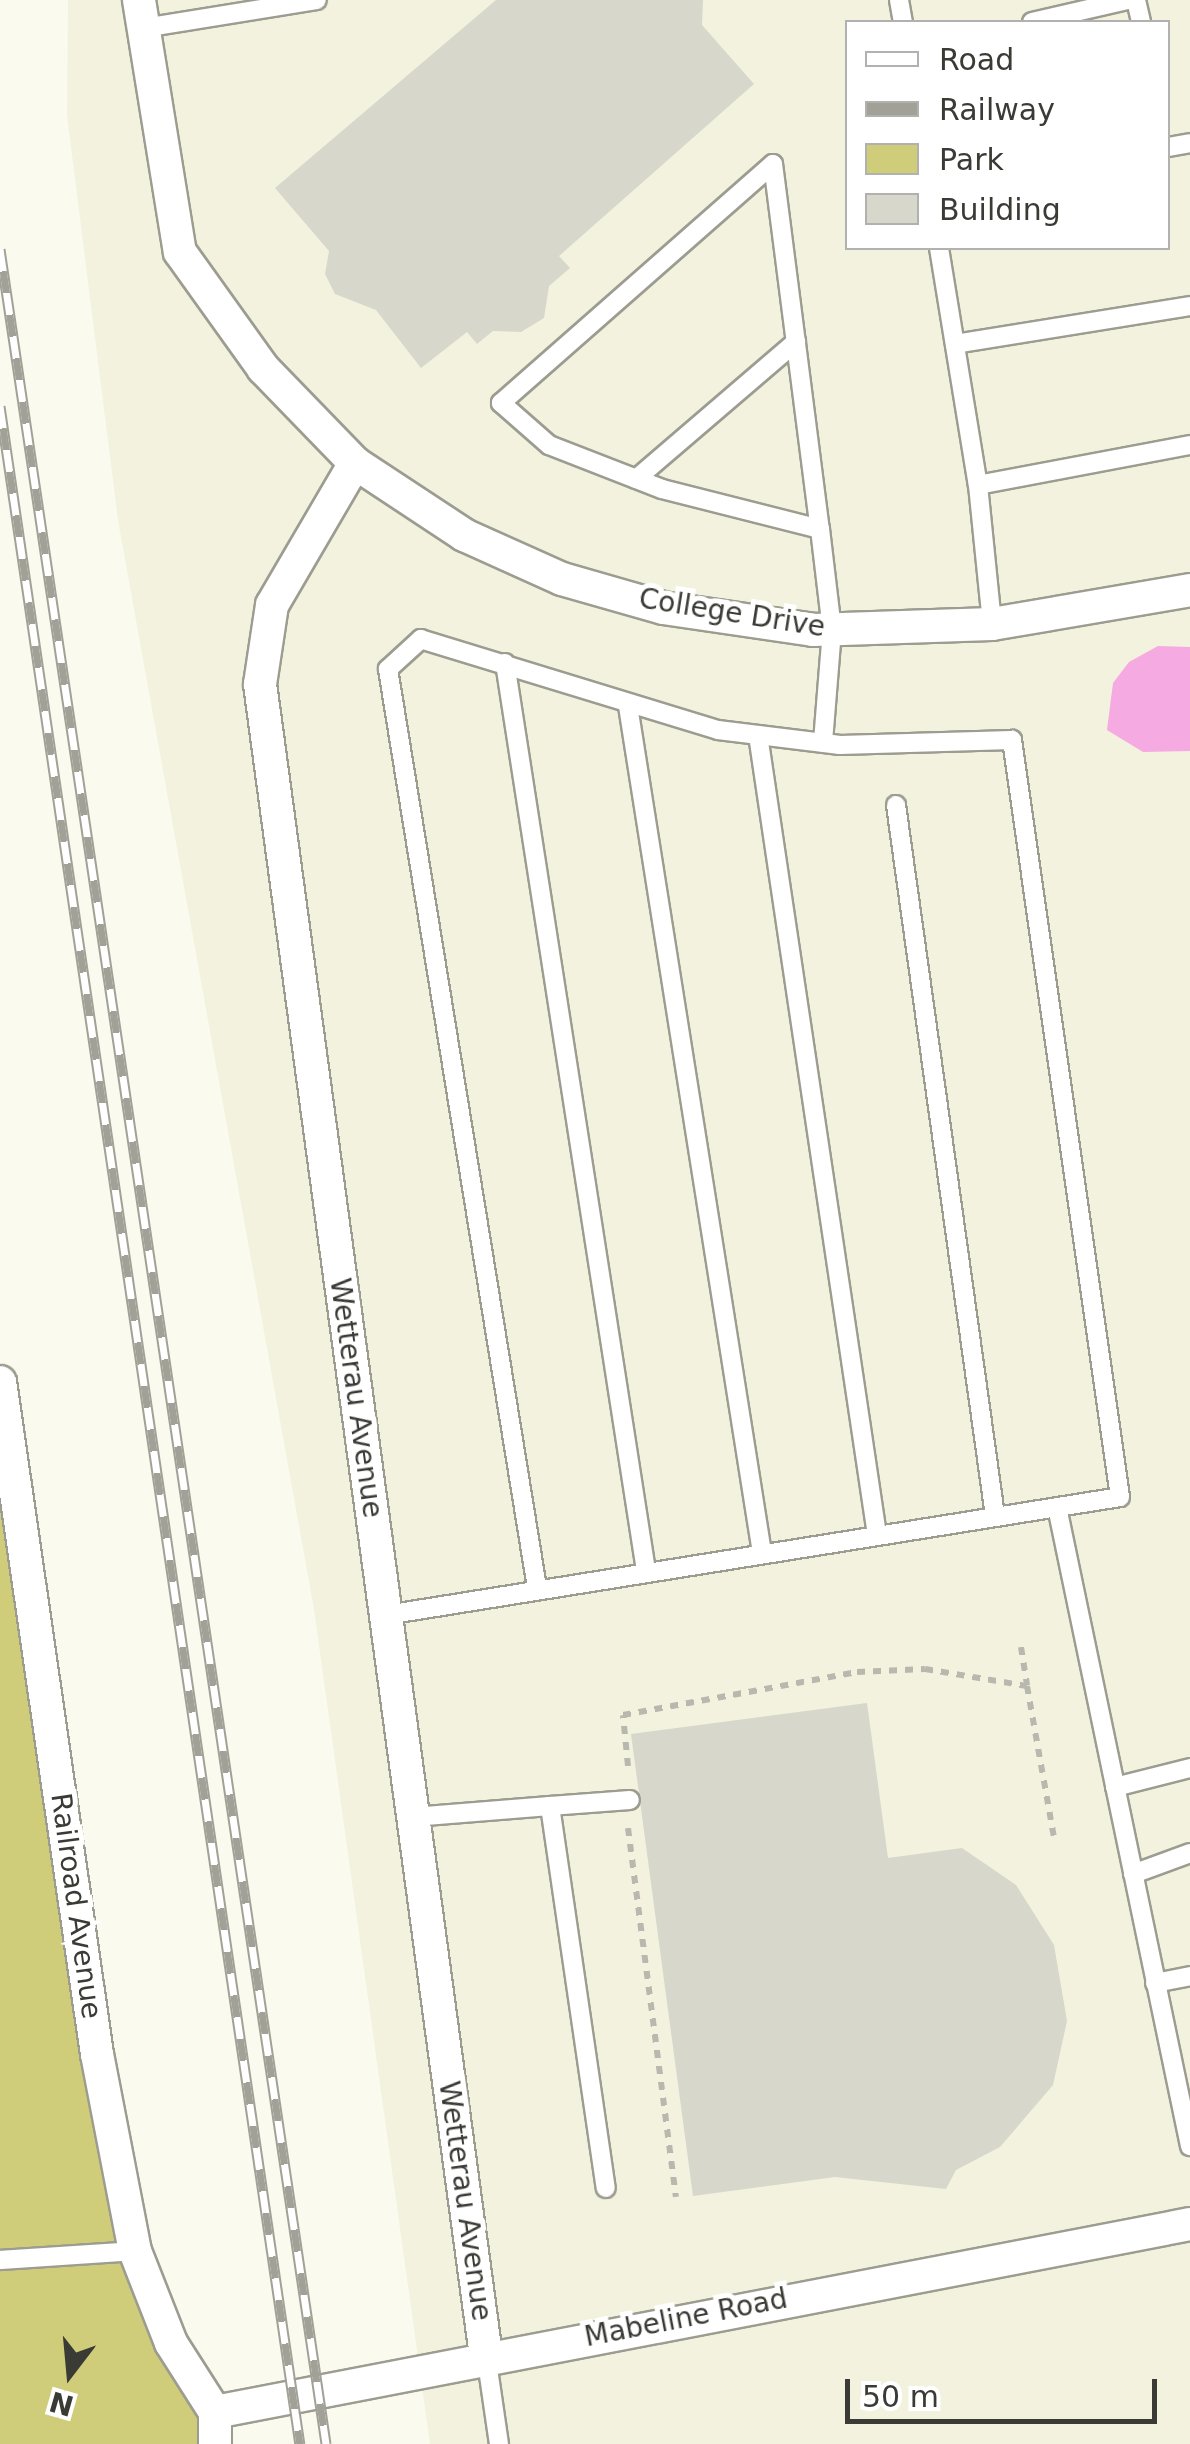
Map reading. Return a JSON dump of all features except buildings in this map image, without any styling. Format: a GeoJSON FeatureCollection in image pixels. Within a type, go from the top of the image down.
{"type":"FeatureCollection","features":[{"type":"Feature","properties":{"kind":"street","name":"College Drive"},"geometry":{"type":"LineString","coordinates":[[142,14],[180,252],[262,368],[355,462],[464,535],[562,579],[663,608],[832,630],[992,624],[1190,590]]}},
{"type":"Feature","properties":{"kind":"street","name":"Wetterau Avenue"},"geometry":{"type":"LineString","coordinates":[[355,462],[272,605],[260,684],[486,2355]]}},
{"type":"Feature","properties":{"kind":"street","name":"Railroad Avenue"},"geometry":{"type":"LineString","coordinates":[[0,1382],[96,2054],[135,2250],[171,2343],[214,2428]]}},
{"type":"Feature","properties":{"kind":"street","name":"Mabeline Road"},"geometry":{"type":"LineString","coordinates":[[214,2428],[486,2355],[1190,2224]]}},
{"type":"Feature","properties":{"kind":"lane"},"geometry":{"type":"LineString","coordinates":[[142,14],[317,0]]}},
{"type":"Feature","properties":{"kind":"lane"},"geometry":{"type":"LineString","coordinates":[[1041,20],[1127,0]]}},
{"type":"Feature","properties":{"kind":"lane"},"geometry":{"type":"LineString","coordinates":[[820,529],[636,479],[548,445],[500,402],[773,164],[820,529],[832,630],[823,743]]}},
{"type":"Feature","properties":{"kind":"lane"},"geometry":{"type":"LineString","coordinates":[[940,250],[978,486],[992,624]]}},
{"type":"Feature","properties":{"kind":"lane"},"geometry":{"type":"LineString","coordinates":[[955,344],[1190,306]]}},
{"type":"Feature","properties":{"kind":"lane"},"geometry":{"type":"LineString","coordinates":[[636,479],[796,342]]}},
{"type":"Feature","properties":{"kind":"lane"},"geometry":{"type":"LineString","coordinates":[[978,486],[1190,446]]}},
{"type":"Feature","properties":{"kind":"lane"},"geometry":{"type":"LineString","coordinates":[[386,1615],[1120,1497],[1012,740],[823,743],[758,736],[628,706],[505,663],[421,639],[388,669],[536,1588]]}},
{"type":"Feature","properties":{"kind":"lane"},"geometry":{"type":"LineString","coordinates":[[505,663],[646,1571]]}},
{"type":"Feature","properties":{"kind":"lane"},"geometry":{"type":"LineString","coordinates":[[628,706],[762,1553]]}},
{"type":"Feature","properties":{"kind":"lane"},"geometry":{"type":"LineString","coordinates":[[758,736],[877,1534]]}},
{"type":"Feature","properties":{"kind":"lane"},"geometry":{"type":"LineString","coordinates":[[896,805],[995,1516]]}},
{"type":"Feature","properties":{"kind":"lane"},"geometry":{"type":"LineString","coordinates":[[1057,1507],[1156,1983],[1186,2103],[1190,2146]]}},
{"type":"Feature","properties":{"kind":"lane"},"geometry":{"type":"LineString","coordinates":[[1115,1787],[1190,1768]]}},
{"type":"Feature","properties":{"kind":"lane"},"geometry":{"type":"LineString","coordinates":[[413,1817],[630,1800]]}},
{"type":"Feature","properties":{"kind":"lane"},"geometry":{"type":"LineString","coordinates":[[550,1806],[606,2188]]}},
{"type":"Feature","properties":{"kind":"lane"},"geometry":{"type":"LineString","coordinates":[[1133,1874],[1190,1852]]}},
{"type":"Feature","properties":{"kind":"lane"},"geometry":{"type":"LineString","coordinates":[[1156,1983],[1190,1976]]}},
{"type":"Feature","properties":{"kind":"lane"},"geometry":{"type":"LineString","coordinates":[[0,2260],[135,2250]]}},
{"type":"Feature","properties":{"kind":"lane"},"geometry":{"type":"LineString","coordinates":[[486,2355],[499,2444]]}},
{"type":"Feature","properties":{"kind":"path"},"geometry":{"type":"LineString","coordinates":[[1022,1647],[1054,1837]]}},
{"type":"Feature","properties":{"kind":"path"},"geometry":{"type":"LineString","coordinates":[[628,1766],[623,1716],[857,1672],[925,1669],[1027,1686]]}},
{"type":"Feature","properties":{"kind":"path"},"geometry":{"type":"LineString","coordinates":[[628,1822],[676,2197]]}},
{"type":"Feature","properties":{"kind":"shaded area"},"geometry":{"type":"Polygon","coordinates":[[[68,0],[1190,0],[1190,2444],[430,2444],[314,1609],[118,520],[67,115],[68,0]]]}},
{"type":"Feature","properties":{"kind":"shaded area"},"geometry":{"type":"Polygon","coordinates":[[[1158,646],[1190,647],[1190,751],[1143,752],[1107,730],[1113,683],[1129,662],[1158,646]]]}},
{"type":"Feature","properties":{"kind":"green space"},"geometry":{"type":"Polygon","coordinates":[[[0,1382],[135,2250],[215,2444],[0,2444],[0,1382]]]}},
{"type":"Feature","properties":{"kind":"railway"},"geometry":{"type":"LineString","coordinates":[[0,249],[326,2444]]}},
{"type":"Feature","properties":{"kind":"railway"},"geometry":{"type":"LineString","coordinates":[[0,406],[300,2444]]}}]}
